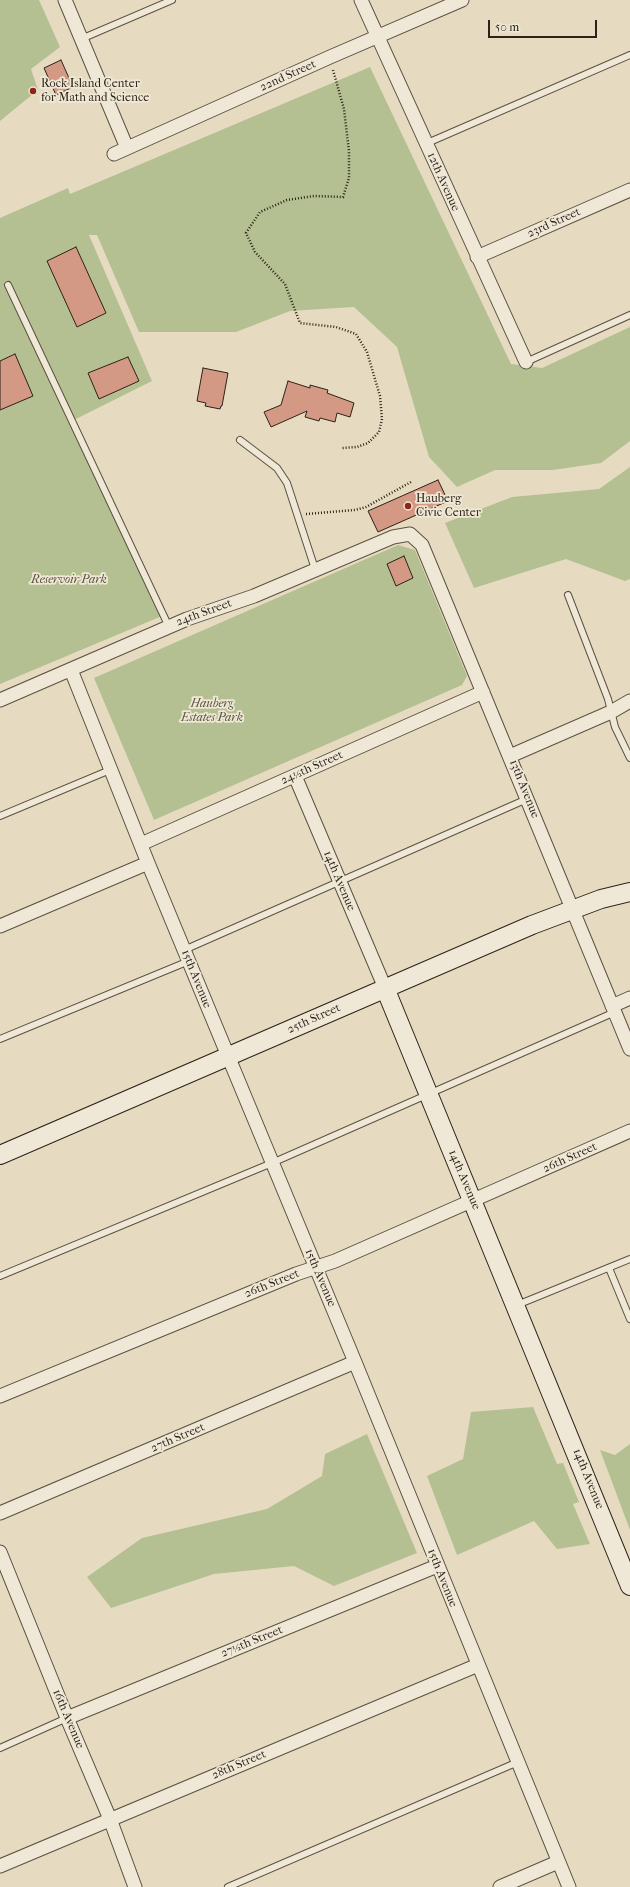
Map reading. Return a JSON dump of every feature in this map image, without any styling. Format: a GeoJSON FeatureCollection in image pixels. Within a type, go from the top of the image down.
{"type":"FeatureCollection","features":[{"type":"Feature","properties":{"kind":"street"},"geometry":{"type":"LineString","coordinates":[[65,0],[127,148]]}},
{"type":"Feature","properties":{"kind":"street","name":"12th Avenue"},"geometry":{"type":"LineString","coordinates":[[361,0],[526,362]]}},
{"type":"Feature","properties":{"kind":"street","name":"22nd Street"},"geometry":{"type":"LineString","coordinates":[[114,154],[377,36],[462,0]]}},
{"type":"Feature","properties":{"kind":"street","name":"23rd Street"},"geometry":{"type":"LineString","coordinates":[[477,257],[630,190]]}},
{"type":"Feature","properties":{"kind":"street","name":"24th Street"},"geometry":{"type":"LineString","coordinates":[[0,700],[169,627],[254,596],[393,537],[410,534]]}},
{"type":"Feature","properties":{"kind":"street","name":"13th Avenue"},"geometry":{"type":"LineString","coordinates":[[410,534],[422,545],[428,557],[630,1048]]}},
{"type":"Feature","properties":{"kind":"street","name":"15th Avenue"},"geometry":{"type":"LineString","coordinates":[[71,670],[148,863],[355,1362],[569,1887]]}},
{"type":"Feature","properties":{"kind":"street","name":"24½th Street"},"geometry":{"type":"LineString","coordinates":[[141,844],[483,692]]}},
{"type":"Feature","properties":{"kind":"street"},"geometry":{"type":"LineString","coordinates":[[510,756],[611,712],[630,701]]}},
{"type":"Feature","properties":{"kind":"street","name":"14th Avenue"},"geometry":{"type":"LineString","coordinates":[[294,776],[385,988],[630,1586]]}},
{"type":"Feature","properties":{"kind":"street"},"geometry":{"type":"LineString","coordinates":[[0,926],[148,863]]}},
{"type":"Feature","properties":{"kind":"street","name":"25th Street"},"geometry":{"type":"LineString","coordinates":[[0,1155],[385,988],[573,909],[630,892]]}},
{"type":"Feature","properties":{"kind":"street"},"geometry":{"type":"LineString","coordinates":[[614,1009],[630,998]]}},
{"type":"Feature","properties":{"kind":"street","name":"26th Street"},"geometry":{"type":"LineString","coordinates":[[0,1396],[296,1274],[335,1261],[630,1131]]}},
{"type":"Feature","properties":{"kind":"street","name":"27th Street"},"geometry":{"type":"LineString","coordinates":[[0,1513],[355,1362]]}},
{"type":"Feature","properties":{"kind":"street","name":"16th Avenue"},"geometry":{"type":"LineString","coordinates":[[0,1552],[67,1718],[110,1819],[135,1887]]}},
{"type":"Feature","properties":{"kind":"street","name":"27½th Street"},"geometry":{"type":"LineString","coordinates":[[67,1718],[437,1566]]}},
{"type":"Feature","properties":{"kind":"street","name":"28th Street"},"geometry":{"type":"LineString","coordinates":[[0,1866],[478,1665]]}},
{"type":"Feature","properties":{"kind":"street"},"geometry":{"type":"LineString","coordinates":[[500,1887],[558,1862]]}},
{"type":"Feature","properties":{"kind":"lane"},"geometry":{"type":"LineString","coordinates":[[82,39],[172,0]]}},
{"type":"Feature","properties":{"kind":"lane"},"geometry":{"type":"LineString","coordinates":[[426,144],[630,55]]}},
{"type":"Feature","properties":{"kind":"lane"},"geometry":{"type":"LineString","coordinates":[[8,285],[169,627]]}},
{"type":"Feature","properties":{"kind":"lane"},"geometry":{"type":"LineString","coordinates":[[526,362],[630,315]]}},
{"type":"Feature","properties":{"kind":"lane"},"geometry":{"type":"LineString","coordinates":[[240,440],[277,468],[287,484],[315,570]]}},
{"type":"Feature","properties":{"kind":"lane"},"geometry":{"type":"LineString","coordinates":[[568,595],[611,712],[615,727],[630,758]]}},
{"type":"Feature","properties":{"kind":"lane"},"geometry":{"type":"LineString","coordinates":[[0,816],[110,770]]}},
{"type":"Feature","properties":{"kind":"lane"},"geometry":{"type":"LineString","coordinates":[[0,1039],[186,955],[339,882],[528,799]]}},
{"type":"Feature","properties":{"kind":"lane"},"geometry":{"type":"LineString","coordinates":[[0,1276],[272,1162],[614,1009]]}},
{"type":"Feature","properties":{"kind":"lane"},"geometry":{"type":"LineString","coordinates":[[516,1305],[609,1268],[630,1258]]}},
{"type":"Feature","properties":{"kind":"lane"},"geometry":{"type":"LineString","coordinates":[[609,1268],[630,1319]]}},
{"type":"Feature","properties":{"kind":"lane"},"geometry":{"type":"LineString","coordinates":[[0,1748],[67,1718]]}},
{"type":"Feature","properties":{"kind":"lane"},"geometry":{"type":"LineString","coordinates":[[228,1887],[518,1762]]}},
{"type":"Feature","properties":{"kind":"path"},"geometry":{"type":"LineString","coordinates":[[330,57],[344,109],[349,151],[349,178],[343,197],[314,196],[287,200],[260,212],[246,233],[255,252],[285,284],[300,323],[336,327],[356,334],[367,352],[380,396],[382,419],[378,432],[368,442],[357,447],[342,448]]}},
{"type":"Feature","properties":{"kind":"path"},"geometry":{"type":"LineString","coordinates":[[297,514],[316,514],[355,510],[366,507],[411,482]]}},
{"type":"Feature","properties":{"kind":"green space"},"geometry":{"type":"Polygon","coordinates":[[[0,0],[39,0],[60,47],[31,69],[38,90],[0,121],[0,0]]]}},
{"type":"Feature","properties":{"kind":"green space","name":"Reservoir Park"},"geometry":{"type":"Polygon","coordinates":[[[370,67],[511,364],[542,368],[630,327],[630,441],[601,463],[553,470],[495,470],[457,487],[429,457],[397,347],[354,307],[290,311],[236,332],[139,332],[97,235],[89,235],[152,381],[72,421],[162,616],[0,684],[0,218],[68,188],[70,194],[370,67]]]}},
{"type":"Feature","properties":{"kind":"green space"},"geometry":{"type":"Polygon","coordinates":[[[630,467],[630,579],[625,581],[566,559],[474,588],[445,523],[512,497],[599,489],[630,467]]]}},
{"type":"Feature","properties":{"kind":"green space","name":"Hauberg Estates Park"},"geometry":{"type":"Polygon","coordinates":[[[398,545],[415,550],[467,676],[462,685],[154,820],[94,678],[398,545]]]}},
{"type":"Feature","properties":{"kind":"green space"},"geometry":{"type":"Polygon","coordinates":[[[533,1407],[557,1464],[563,1463],[579,1502],[573,1504],[590,1544],[557,1549],[534,1521],[457,1555],[427,1476],[463,1459],[471,1412],[533,1407]]]}},
{"type":"Feature","properties":{"kind":"green space"},"geometry":{"type":"Polygon","coordinates":[[[367,1434],[417,1553],[334,1586],[294,1566],[214,1574],[111,1608],[87,1577],[142,1538],[267,1509],[322,1476],[325,1454],[367,1434]]]}},
{"type":"Feature","properties":{"kind":"green space"},"geometry":{"type":"Polygon","coordinates":[[[630,1444],[630,1530],[600,1450],[615,1455],[630,1444]]]}},
{"type":"Feature","properties":{"kind":"building"},"geometry":{"type":"Polygon","coordinates":[[[61,60],[73,87],[56,95],[44,68],[61,60]]]}},
{"type":"Feature","properties":{"kind":"building"},"geometry":{"type":"Polygon","coordinates":[[[76,247],[106,313],[77,327],[47,261],[76,247]]]}},
{"type":"Feature","properties":{"kind":"building"},"geometry":{"type":"Polygon","coordinates":[[[15,354],[33,396],[0,410],[0,361],[15,354]]]}},
{"type":"Feature","properties":{"kind":"building"},"geometry":{"type":"Polygon","coordinates":[[[128,357],[139,381],[99,399],[88,373],[128,357]]]}},
{"type":"Feature","properties":{"kind":"building"},"geometry":{"type":"Polygon","coordinates":[[[203,368],[228,373],[222,406],[220,409],[205,406],[206,403],[197,401],[203,368]]]}},
{"type":"Feature","properties":{"kind":"building"},"geometry":{"type":"Polygon","coordinates":[[[288,381],[310,388],[310,385],[328,390],[327,393],[354,403],[350,417],[337,413],[335,422],[320,418],[319,421],[305,417],[307,411],[271,427],[264,412],[281,405],[288,381]]]}},
{"type":"Feature","properties":{"kind":"building","name":"Hauberg Civic Center"},"geometry":{"type":"Polygon","coordinates":[[[438,480],[448,501],[378,532],[368,511],[438,480]]]}},
{"type":"Feature","properties":{"kind":"building"},"geometry":{"type":"Polygon","coordinates":[[[404,556],[413,578],[396,586],[387,564],[404,556]]]}},
{"type":"Feature","properties":{"kind":"place","name":"Rock Island Center for Math and Science"},"geometry":{"type":"Point","coordinates":[33,91]}},
{"type":"Feature","properties":{"kind":"place","name":"Hauberg Civic Center"},"geometry":{"type":"Point","coordinates":[408,506]}}]}
